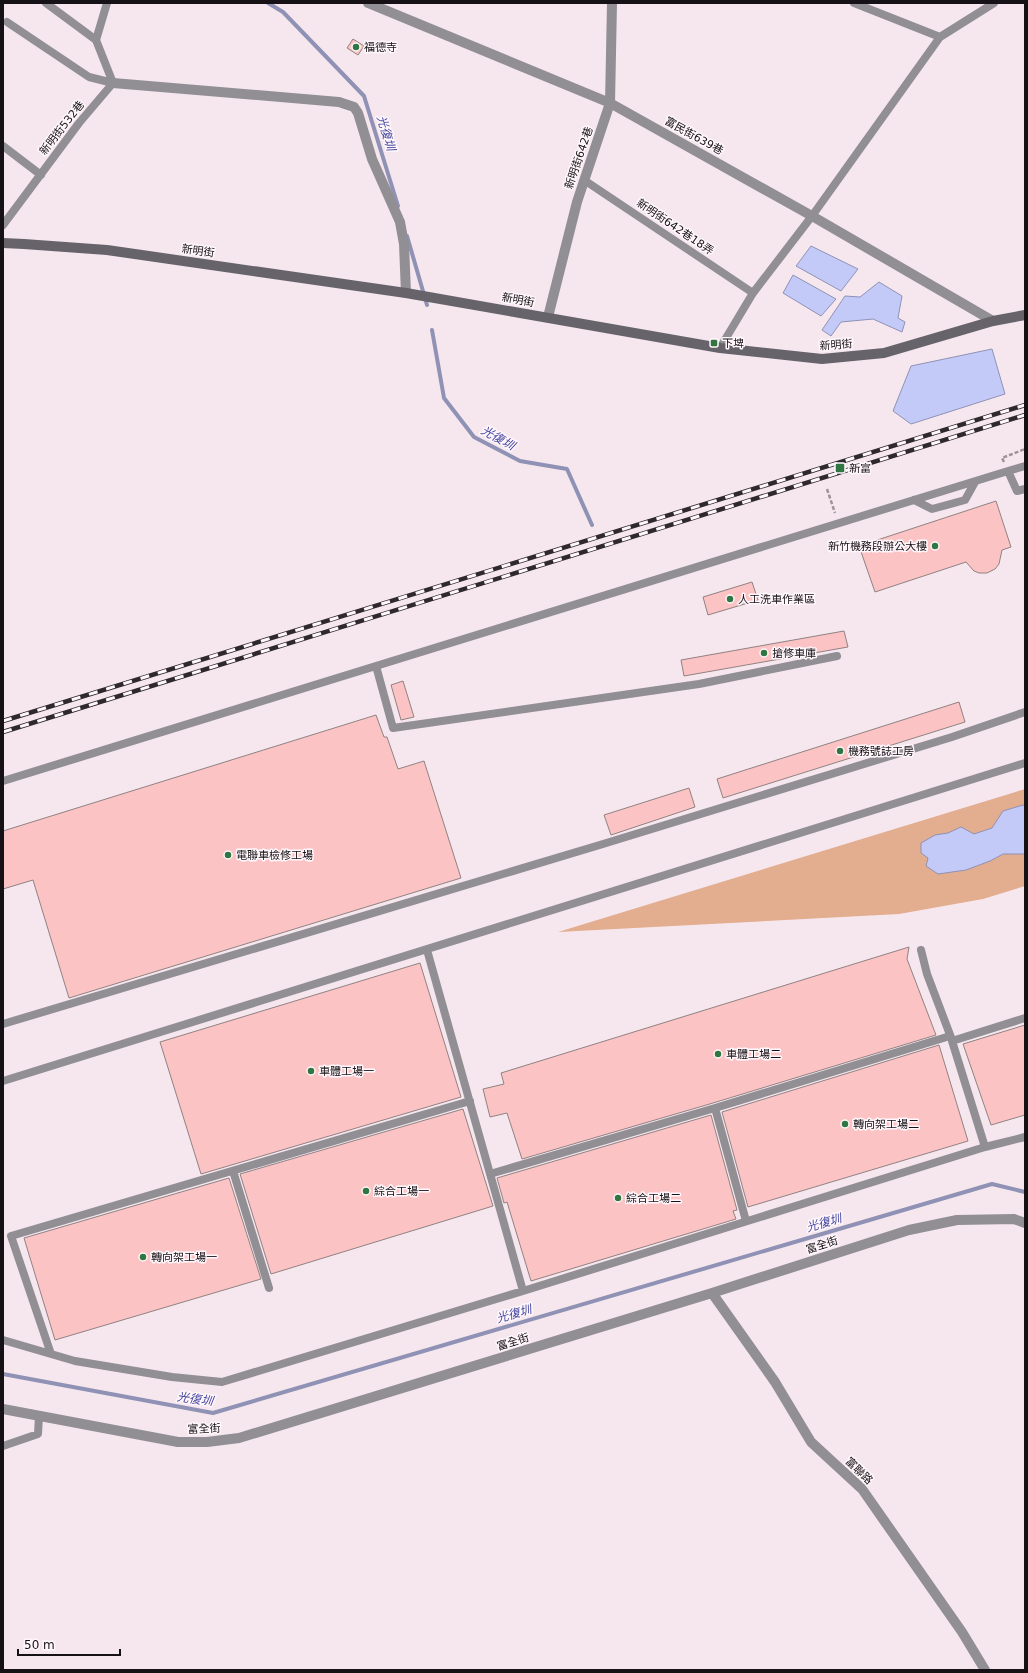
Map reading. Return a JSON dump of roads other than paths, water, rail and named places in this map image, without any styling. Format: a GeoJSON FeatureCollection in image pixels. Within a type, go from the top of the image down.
{"type":"FeatureCollection","features":[{"type":"Feature","properties":{"kind":"street","name":"富民街639巷"},"geometry":{"type":"LineString","coordinates":[[368,3],[610,103],[812,216],[993,321]]}},
{"type":"Feature","properties":{"kind":"street","name":"新明街642巷"},"geometry":{"type":"LineString","coordinates":[[548,317],[577,202],[610,103],[612,3]]}},
{"type":"Feature","properties":{"kind":"street"},"geometry":{"type":"LineString","coordinates":[[113,84],[339,102],[354,106],[358,113],[372,159],[400,222],[404,244],[406,293]]}},
{"type":"Feature","properties":{"kind":"street","name":"新明街"},"geometry":{"type":"LineString","coordinates":[[3,244],[24,244],[107,250],[406,293],[720,348],[822,359],[884,353],[993,321],[1025,315]]}},
{"type":"Feature","properties":{"kind":"street","name":"富全街"},"geometry":{"type":"LineString","coordinates":[[3,1409],[178,1442],[207,1442],[239,1438],[712,1293],[909,1230],[957,1220],[1014,1220],[1025,1223]]}},
{"type":"Feature","properties":{"kind":"street","name":"富聯路"},"geometry":{"type":"LineString","coordinates":[[712,1293],[775,1382],[811,1442],[862,1489],[962,1632],[985,1670]]}},
{"type":"Feature","properties":{"kind":"lane"},"geometry":{"type":"LineString","coordinates":[[46,3],[96,40],[113,84]]}},
{"type":"Feature","properties":{"kind":"lane"},"geometry":{"type":"LineString","coordinates":[[96,40],[107,3]]}},
{"type":"Feature","properties":{"kind":"lane"},"geometry":{"type":"LineString","coordinates":[[854,3],[940,37]]}},
{"type":"Feature","properties":{"kind":"lane"},"geometry":{"type":"LineString","coordinates":[[720,348],[753,293],[812,216],[940,37],[994,3]]}},
{"type":"Feature","properties":{"kind":"lane"},"geometry":{"type":"LineString","coordinates":[[7,22],[89,77],[113,84]]}},
{"type":"Feature","properties":{"kind":"lane","name":"新明街532巷"},"geometry":{"type":"LineString","coordinates":[[3,225],[79,123],[113,84]]}},
{"type":"Feature","properties":{"kind":"lane"},"geometry":{"type":"LineString","coordinates":[[3,146],[40,175]]}},
{"type":"Feature","properties":{"kind":"lane","name":"新明街642巷18弄"},"geometry":{"type":"LineString","coordinates":[[584,180],[753,293]]}},
{"type":"Feature","properties":{"kind":"lane"},"geometry":{"type":"LineString","coordinates":[[3,781],[1025,466]]}},
{"type":"Feature","properties":{"kind":"lane"},"geometry":{"type":"LineString","coordinates":[[1008,471],[1017,491],[1025,489]]}},
{"type":"Feature","properties":{"kind":"lane"},"geometry":{"type":"LineString","coordinates":[[914,500],[932,509],[965,500],[975,482]]}},
{"type":"Feature","properties":{"kind":"lane"},"geometry":{"type":"LineString","coordinates":[[376,666],[393,728],[699,684],[837,656]]}},
{"type":"Feature","properties":{"kind":"lane"},"geometry":{"type":"LineString","coordinates":[[3,1024],[952,737],[1025,712]]}},
{"type":"Feature","properties":{"kind":"lane"},"geometry":{"type":"LineString","coordinates":[[3,1081],[1025,763]]}},
{"type":"Feature","properties":{"kind":"lane"},"geometry":{"type":"LineString","coordinates":[[427,950],[523,1291]]}},
{"type":"Feature","properties":{"kind":"lane"},"geometry":{"type":"LineString","coordinates":[[921,950],[927,974],[951,1038],[985,1147]]}},
{"type":"Feature","properties":{"kind":"lane"},"geometry":{"type":"LineString","coordinates":[[490,1174],[951,1038],[1025,1018]]}},
{"type":"Feature","properties":{"kind":"lane"},"geometry":{"type":"LineString","coordinates":[[51,1354],[12,1236],[470,1101]]}},
{"type":"Feature","properties":{"kind":"lane"},"geometry":{"type":"LineString","coordinates":[[715,1108],[746,1221]]}},
{"type":"Feature","properties":{"kind":"lane"},"geometry":{"type":"LineString","coordinates":[[3,1340],[76,1361],[172,1377],[222,1382],[523,1291],[985,1147],[1025,1137]]}},
{"type":"Feature","properties":{"kind":"lane"},"geometry":{"type":"LineString","coordinates":[[233,1171],[269,1288]]}},
{"type":"Feature","properties":{"kind":"lane"},"geometry":{"type":"LineString","coordinates":[[3,1446],[38,1434],[39,1416]]}},
{"type":"Feature","properties":{"kind":"water"},"geometry":{"type":"Polygon","coordinates":[[[811,246],[858,269],[841,291],[796,266],[811,246]]]}},
{"type":"Feature","properties":{"kind":"water"},"geometry":{"type":"Polygon","coordinates":[[[793,275],[836,299],[821,316],[783,293],[793,275]]]}},
{"type":"Feature","properties":{"kind":"water"},"geometry":{"type":"Polygon","coordinates":[[[879,282],[902,296],[898,318],[905,322],[902,332],[873,319],[841,322],[831,336],[822,330],[845,296],[860,297],[879,282]]]}},
{"type":"Feature","properties":{"kind":"water"},"geometry":{"type":"Polygon","coordinates":[[[992,349],[1005,394],[911,424],[893,411],[911,366],[992,349]]]}},
{"type":"Feature","properties":{"kind":"water"},"geometry":{"type":"Polygon","coordinates":[[[1023,805],[1025,806],[1025,854],[1003,854],[990,861],[966,870],[938,874],[926,866],[928,858],[921,853],[921,843],[935,835],[948,833],[961,827],[974,834],[992,828],[1003,811],[1023,805]]]}},
{"type":"Feature","properties":{"kind":"waterway","name":"光復圳"},"geometry":{"type":"LineString","coordinates":[[268,3],[283,12],[364,96],[398,206]]}},
{"type":"Feature","properties":{"kind":"waterway","name":"光復圳"},"geometry":{"type":"LineString","coordinates":[[407,236],[427,305]]}},
{"type":"Feature","properties":{"kind":"waterway","name":"光復圳"},"geometry":{"type":"LineString","coordinates":[[432,330],[444,398],[474,437],[520,461],[567,469],[592,525]]}},
{"type":"Feature","properties":{"kind":"waterway","name":"光復圳"},"geometry":{"type":"LineString","coordinates":[[3,1374],[213,1413],[992,1184],[1025,1192]]}},
{"type":"Feature","properties":{"kind":"railway"},"geometry":{"type":"LineString","coordinates":[[3,721],[1025,405]]}},
{"type":"Feature","properties":{"kind":"railway"},"geometry":{"type":"LineString","coordinates":[[3,732],[1025,415]]}},
{"type":"Feature","properties":{"kind":"place","name":"福德寺"},"geometry":{"type":"Point","coordinates":[356,47]}},
{"type":"Feature","properties":{"kind":"place","name":"下埤"},"geometry":{"type":"Point","coordinates":[714,343]}},
{"type":"Feature","properties":{"kind":"place","name":"新富"},"geometry":{"type":"Point","coordinates":[840,468]}},
{"type":"Feature","properties":{"kind":"place","name":"新竹機務段辦公大樓"},"geometry":{"type":"Point","coordinates":[935,546]}},
{"type":"Feature","properties":{"kind":"place","name":"人工洗車作業區"},"geometry":{"type":"Point","coordinates":[730,599]}},
{"type":"Feature","properties":{"kind":"place","name":"搶修車庫"},"geometry":{"type":"Point","coordinates":[764,653]}},
{"type":"Feature","properties":{"kind":"place","name":"機務號誌工房"},"geometry":{"type":"Point","coordinates":[840,751]}},
{"type":"Feature","properties":{"kind":"place","name":"電聯車檢修工場"},"geometry":{"type":"Point","coordinates":[228,855]}},
{"type":"Feature","properties":{"kind":"place","name":"車體工場二"},"geometry":{"type":"Point","coordinates":[718,1054]}},
{"type":"Feature","properties":{"kind":"place","name":"車體工場一"},"geometry":{"type":"Point","coordinates":[311,1071]}},
{"type":"Feature","properties":{"kind":"place","name":"轉向架工場二"},"geometry":{"type":"Point","coordinates":[845,1124]}},
{"type":"Feature","properties":{"kind":"place","name":"綜合工場一"},"geometry":{"type":"Point","coordinates":[366,1191]}},
{"type":"Feature","properties":{"kind":"place","name":"綜合工場二"},"geometry":{"type":"Point","coordinates":[618,1198]}},
{"type":"Feature","properties":{"kind":"place","name":"轉向架工場一"},"geometry":{"type":"Point","coordinates":[143,1257]}}]}
